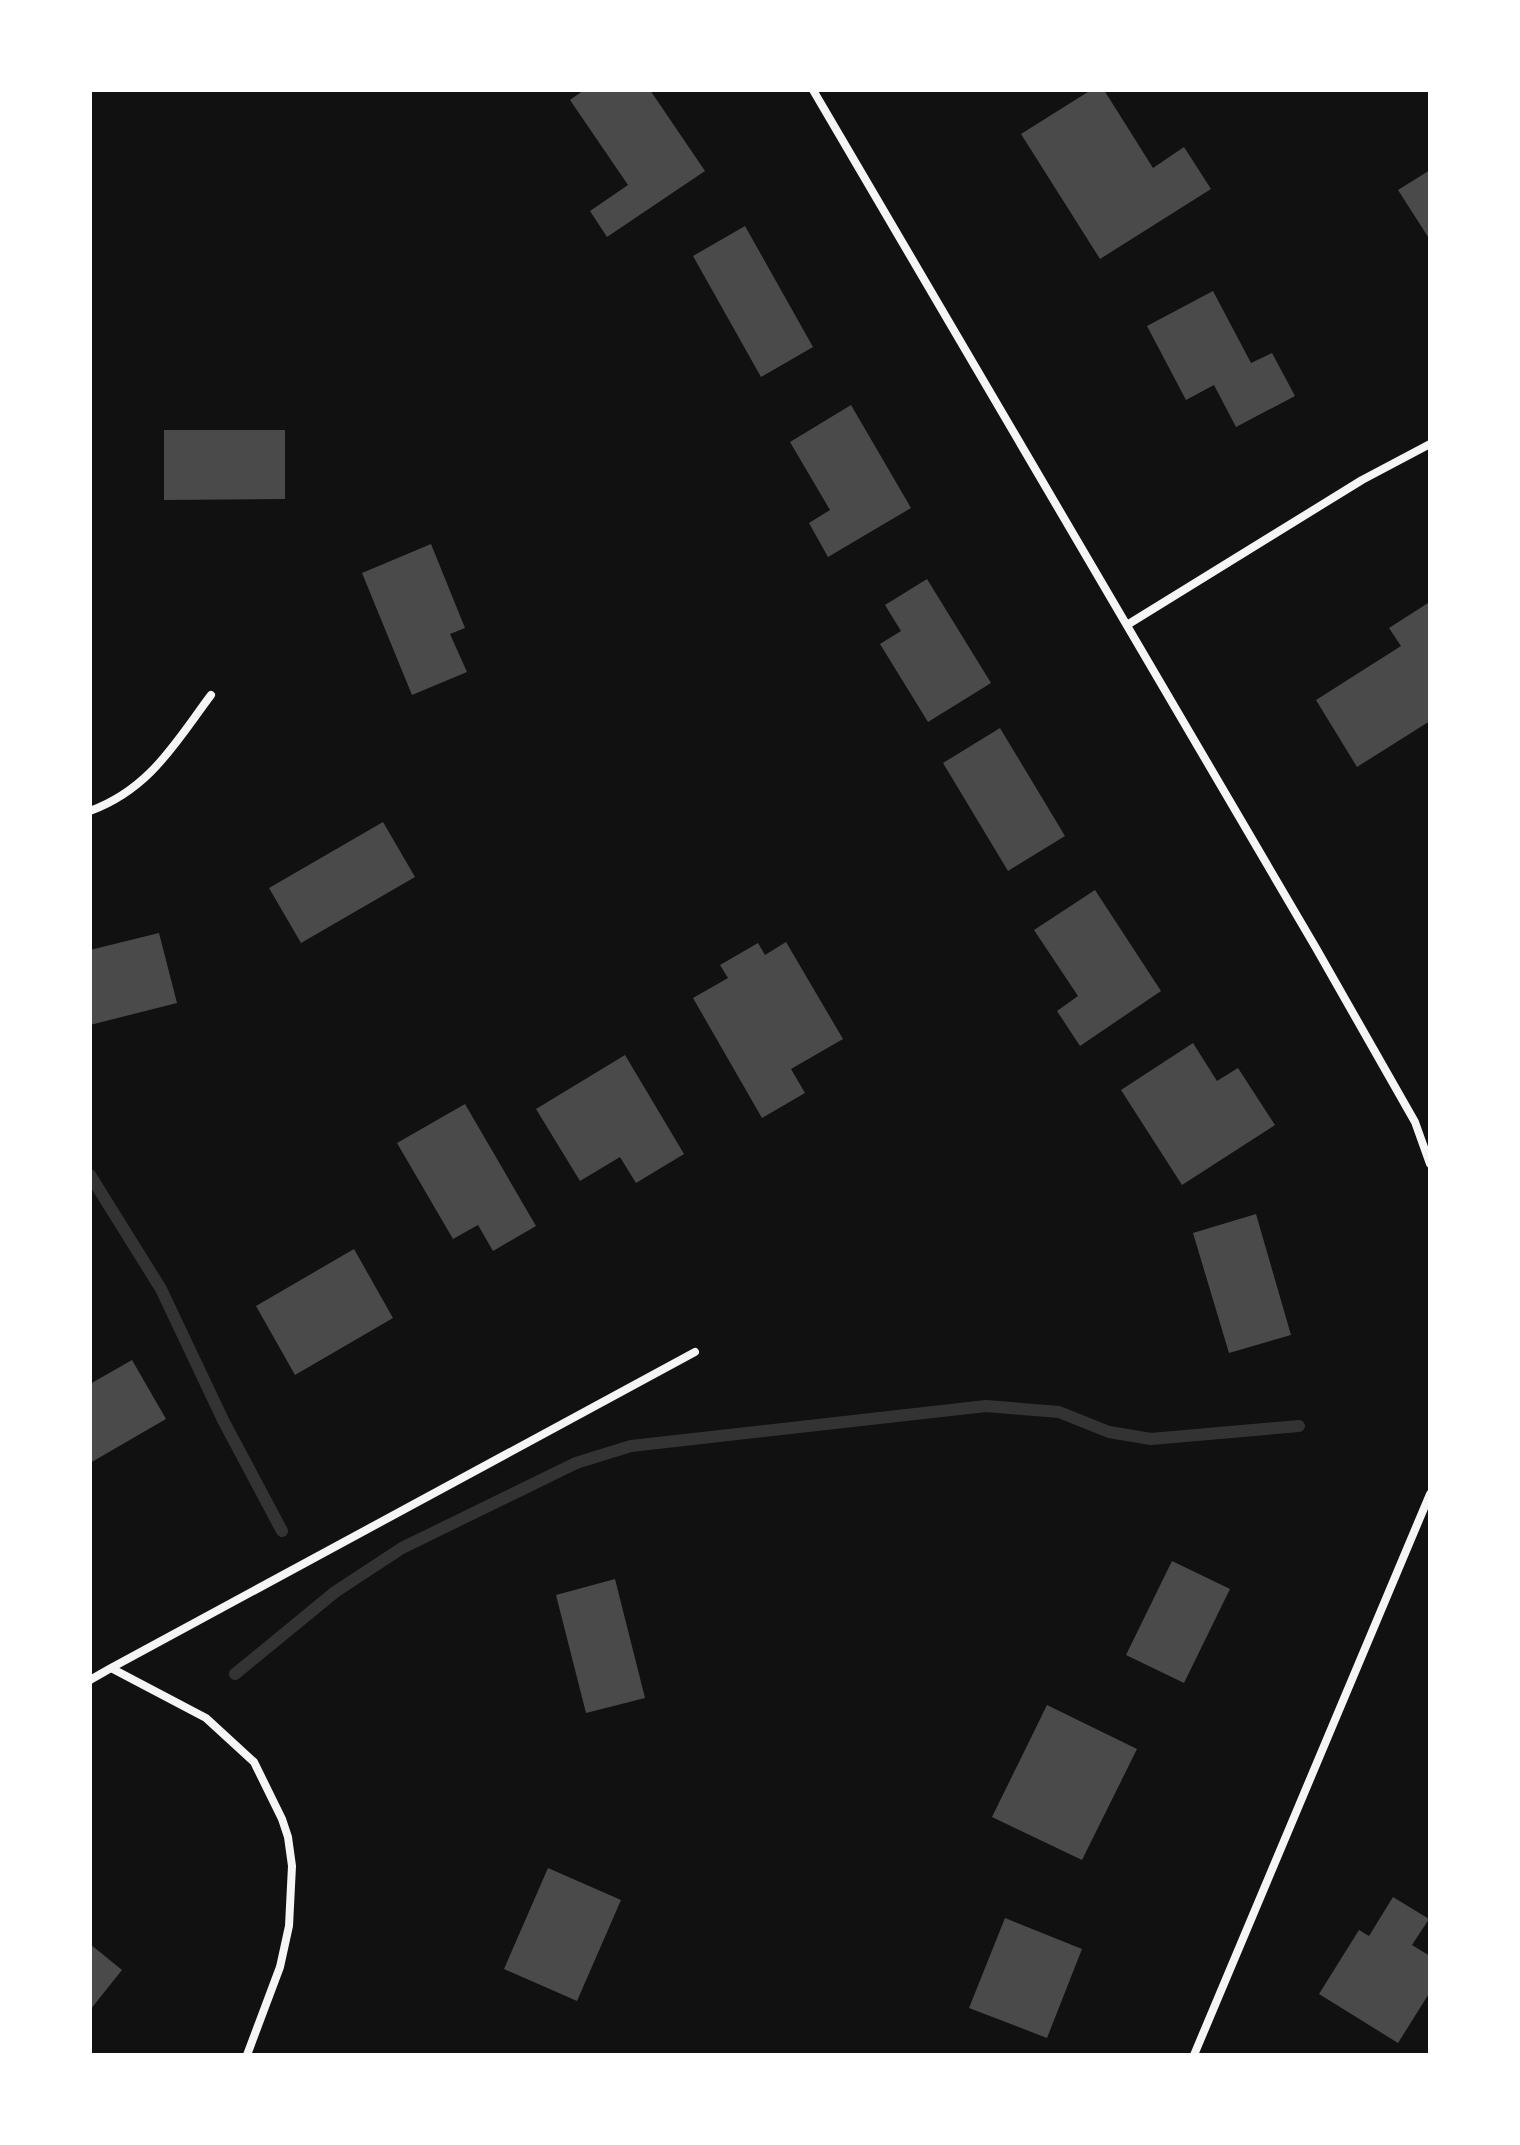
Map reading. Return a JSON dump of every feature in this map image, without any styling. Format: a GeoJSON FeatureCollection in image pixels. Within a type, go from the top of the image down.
{"type":"FeatureCollection","features":[{"type":"Feature","properties":{"kind":"street"},"geometry":{"type":"LineString","coordinates":[[813,90],[1309,934],[1415,1122],[1430,1164]]}},
{"type":"Feature","properties":{"kind":"street"},"geometry":{"type":"LineString","coordinates":[[1127,625],[1362,480],[1430,444]]}},
{"type":"Feature","properties":{"kind":"street"},"geometry":{"type":"LineString","coordinates":[[90,811],[111,804],[146,778],[161,763],[211,695]]}},
{"type":"Feature","properties":{"kind":"street"},"geometry":{"type":"LineString","coordinates":[[90,1680],[695,1352]]}},
{"type":"Feature","properties":{"kind":"street"},"geometry":{"type":"LineString","coordinates":[[1194,2055],[1430,1494]]}},
{"type":"Feature","properties":{"kind":"street"},"geometry":{"type":"LineString","coordinates":[[111,1668],[206,1718],[254,1762],[282,1819],[292,1866],[289,1926],[280,1967],[247,2055]]}},
{"type":"Feature","properties":{"kind":"building"},"geometry":{"type":"Polygon","coordinates":[[[584,90],[650,90],[705,171],[607,237],[590,211],[628,185],[570,100],[584,90]]]}},
{"type":"Feature","properties":{"kind":"building"},"geometry":{"type":"Polygon","coordinates":[[[1091,90],[1104,90],[1153,168],[1184,147],[1211,189],[1100,259],[1021,134],[1091,90]]]}},
{"type":"Feature","properties":{"kind":"building"},"geometry":{"type":"Polygon","coordinates":[[[1430,170],[1430,240],[1398,190],[1430,170]]]}},
{"type":"Feature","properties":{"kind":"building"},"geometry":{"type":"Polygon","coordinates":[[[745,226],[813,347],[761,377],[693,256],[745,226]]]}},
{"type":"Feature","properties":{"kind":"building"},"geometry":{"type":"Polygon","coordinates":[[[1213,291],[1251,363],[1272,353],[1295,396],[1236,427],[1214,385],[1186,400],[1147,326],[1213,291]]]}},
{"type":"Feature","properties":{"kind":"building"},"geometry":{"type":"Polygon","coordinates":[[[851,405],[911,508],[828,557],[809,523],[830,510],[790,442],[851,405]]]}},
{"type":"Feature","properties":{"kind":"building"},"geometry":{"type":"Polygon","coordinates":[[[164,430],[285,430],[285,499],[164,500],[164,430]]]}},
{"type":"Feature","properties":{"kind":"building"},"geometry":{"type":"Polygon","coordinates":[[[431,544],[465,628],[450,634],[467,672],[412,695],[362,573],[431,544]]]}},
{"type":"Feature","properties":{"kind":"building"},"geometry":{"type":"Polygon","coordinates":[[[927,579],[991,683],[928,722],[880,644],[901,631],[885,605],[927,579]]]}},
{"type":"Feature","properties":{"kind":"building"},"geometry":{"type":"Polygon","coordinates":[[[1428,603],[1430,721],[1357,767],[1316,700],[1401,646],[1389,628],[1428,603]]]}},
{"type":"Feature","properties":{"kind":"building"},"geometry":{"type":"Polygon","coordinates":[[[1000,728],[1065,836],[1008,871],[943,763],[1000,728]]]}},
{"type":"Feature","properties":{"kind":"building"},"geometry":{"type":"Polygon","coordinates":[[[383,822],[415,877],[301,943],[269,888],[383,822]]]}},
{"type":"Feature","properties":{"kind":"building"},"geometry":{"type":"Polygon","coordinates":[[[1095,890],[1161,991],[1080,1046],[1057,1011],[1078,996],[1034,930],[1095,890]]]}},
{"type":"Feature","properties":{"kind":"building"},"geometry":{"type":"Polygon","coordinates":[[[159,933],[177,1003],[90,1025],[90,950],[159,933]]]}},
{"type":"Feature","properties":{"kind":"building"},"geometry":{"type":"Polygon","coordinates":[[[786,942],[843,1039],[791,1069],[805,1093],[762,1118],[693,998],[728,978],[720,965],[758,943],[765,955],[786,942]]]}},
{"type":"Feature","properties":{"kind":"building"},"geometry":{"type":"Polygon","coordinates":[[[1193,1043],[1217,1081],[1238,1068],[1275,1125],[1182,1185],[1121,1090],[1193,1043]]]}},
{"type":"Feature","properties":{"kind":"building"},"geometry":{"type":"Polygon","coordinates":[[[625,1055],[684,1154],[636,1183],[620,1157],[580,1181],[536,1109],[625,1055]]]}},
{"type":"Feature","properties":{"kind":"building"},"geometry":{"type":"Polygon","coordinates":[[[465,1104],[536,1226],[493,1251],[478,1225],[453,1239],[397,1143],[465,1104]]]}},
{"type":"Feature","properties":{"kind":"building"},"geometry":{"type":"Polygon","coordinates":[[[1256,1214],[1291,1335],[1229,1353],[1193,1233],[1256,1214]]]}},
{"type":"Feature","properties":{"kind":"building"},"geometry":{"type":"Polygon","coordinates":[[[354,1249],[393,1318],[295,1375],[256,1306],[354,1249]]]}},
{"type":"Feature","properties":{"kind":"building"},"geometry":{"type":"Polygon","coordinates":[[[132,1360],[166,1419],[90,1463],[90,1384],[132,1360]]]}},
{"type":"Feature","properties":{"kind":"building"},"geometry":{"type":"Polygon","coordinates":[[[1172,1561],[1230,1589],[1184,1683],[1126,1655],[1172,1561]]]}},
{"type":"Feature","properties":{"kind":"building"},"geometry":{"type":"Polygon","coordinates":[[[615,1579],[645,1698],[586,1713],[556,1595],[615,1579]]]}},
{"type":"Feature","properties":{"kind":"building"},"geometry":{"type":"Polygon","coordinates":[[[1047,1705],[1137,1749],[1082,1860],[992,1817],[1047,1705]]]}},
{"type":"Feature","properties":{"kind":"building"},"geometry":{"type":"Polygon","coordinates":[[[548,1868],[621,1900],[577,2001],[504,1969],[548,1868]]]}},
{"type":"Feature","properties":{"kind":"building"},"geometry":{"type":"Polygon","coordinates":[[[1393,1897],[1429,1919],[1412,1945],[1430,1956],[1430,1992],[1398,2043],[1319,1994],[1359,1930],[1369,1936],[1393,1897]]]}},
{"type":"Feature","properties":{"kind":"building"},"geometry":{"type":"Polygon","coordinates":[[[1005,1918],[1082,1949],[1047,2038],[969,2008],[1005,1918]]]}},
{"type":"Feature","properties":{"kind":"building"},"geometry":{"type":"Polygon","coordinates":[[[90,1944],[122,1970],[90,2010],[90,1944]]]}},
{"type":"Feature","properties":{"kind":"waterway"},"geometry":{"type":"LineString","coordinates":[[90,1175],[161,1289],[223,1420],[282,1531]]}},
{"type":"Feature","properties":{"kind":"waterway"},"geometry":{"type":"LineString","coordinates":[[235,1674],[335,1592],[402,1548],[576,1463],[631,1446],[986,1406],[1059,1412],[1109,1432],[1151,1439],[1299,1426]]}}]}
